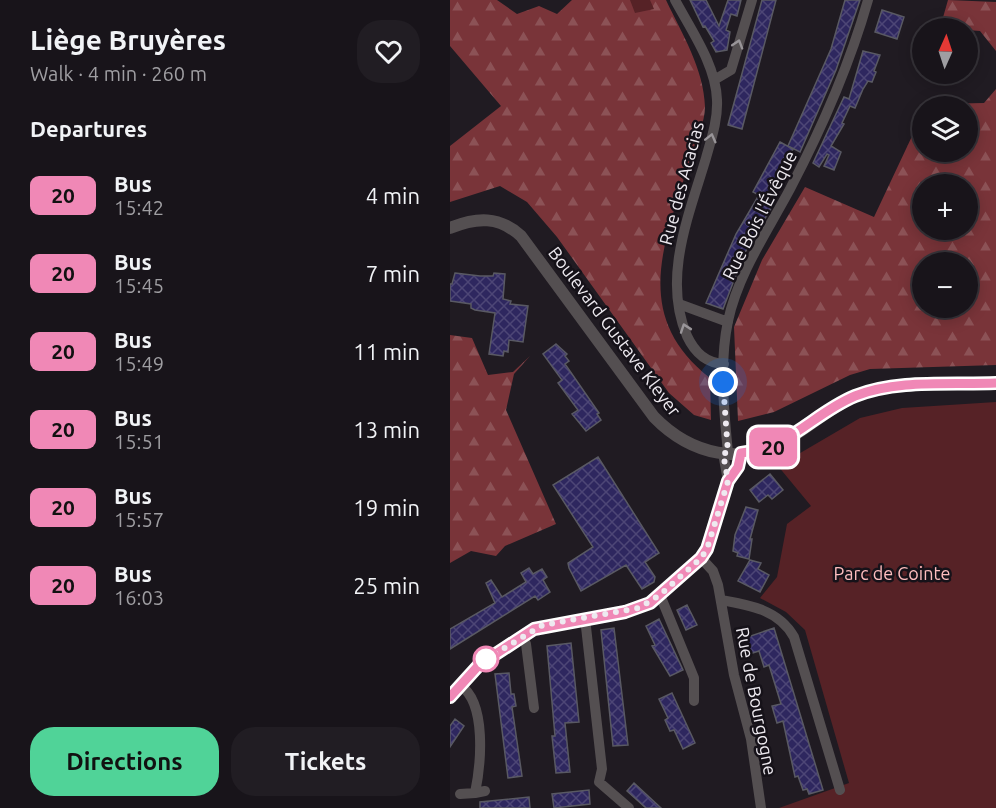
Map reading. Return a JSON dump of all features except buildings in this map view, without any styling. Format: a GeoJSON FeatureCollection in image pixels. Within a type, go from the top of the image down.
{"type":"FeatureCollection","features":[{"type":"Feature","properties":{"kind":"street"},"geometry":{"type":"LineString","coordinates":[[675,0],[714,80],[731,70],[752,0]]}},
{"type":"Feature","properties":{"kind":"street","name":"Rue Bois l'Évêque"},"geometry":{"type":"LineString","coordinates":[[728,481],[724,364],[728,322],[747,266],[824,123],[855,45],[868,0]]}},
{"type":"Feature","properties":{"kind":"street","name":"Rue des Acacias"},"geometry":{"type":"LineString","coordinates":[[714,80],[717,101],[713,132],[679,256],[679,304],[682,325],[698,354],[711,363],[724,364]]}},
{"type":"Feature","properties":{"kind":"street","name":"Boulevard Gustave Kleyer"},"geometry":{"type":"LineString","coordinates":[[450,228],[479,219],[498,221],[521,236],[654,417],[676,438],[694,447],[726,453],[741,453],[775,446],[835,407],[872,390],[890,387],[996,383]]}},
{"type":"Feature","properties":{"kind":"street"},"geometry":{"type":"LineString","coordinates":[[679,304],[728,322]]}},
{"type":"Feature","properties":{"kind":"street"},"geometry":{"type":"LineString","coordinates":[[450,697],[479,665],[522,636],[543,625],[639,608],[660,595],[701,558],[709,543],[728,481],[738,467],[741,453]]}},
{"type":"Feature","properties":{"kind":"street","name":"Rue de Bourgogne"},"geometry":{"type":"LineString","coordinates":[[701,558],[713,571],[721,600],[734,675],[751,739],[761,808]]}},
{"type":"Feature","properties":{"kind":"street"},"geometry":{"type":"LineString","coordinates":[[660,595],[694,678],[694,701]]}},
{"type":"Feature","properties":{"kind":"street"},"geometry":{"type":"LineString","coordinates":[[721,600],[765,611],[786,622],[794,637],[840,790]]}},
{"type":"Feature","properties":{"kind":"street"},"geometry":{"type":"LineString","coordinates":[[585,618],[602,769],[595,782],[629,808]]}},
{"type":"Feature","properties":{"kind":"street"},"geometry":{"type":"LineString","coordinates":[[522,636],[526,644],[534,708]]}},
{"type":"Feature","properties":{"kind":"street"},"geometry":{"type":"LineString","coordinates":[[460,685],[468,690],[475,702],[481,763],[480,792],[460,794]]}},
{"type":"Feature","properties":{"kind":"green space"},"geometry":{"type":"Polygon","coordinates":[[[450,0],[497,0],[517,14],[539,6],[557,14],[572,0],[666,0],[701,79],[705,113],[665,245],[661,273],[662,301],[669,328],[685,353],[710,378],[711,420],[694,415],[669,393],[557,237],[527,202],[500,186],[450,202],[450,146],[501,106],[450,46],[450,0]]]}},
{"type":"Feature","properties":{"kind":"green space"},"geometry":{"type":"Polygon","coordinates":[[[630,0],[650,0],[654,9],[635,13],[630,0]]]}},
{"type":"Feature","properties":{"kind":"green space"},"geometry":{"type":"Polygon","coordinates":[[[948,0],[996,2],[996,51],[978,31],[978,18],[943,18],[948,0]]]}},
{"type":"Feature","properties":{"kind":"green space"},"geometry":{"type":"Polygon","coordinates":[[[996,89],[996,365],[870,369],[850,375],[774,412],[738,421],[734,327],[762,260],[805,187],[874,217],[912,136],[912,162],[978,162],[978,103],[984,103],[996,89]]]}},
{"type":"Feature","properties":{"kind":"green space"},"geometry":{"type":"Polygon","coordinates":[[[450,335],[472,338],[488,375],[513,372],[530,356],[514,374],[506,410],[556,524],[505,546],[496,556],[471,551],[450,563],[450,335]]]}},
{"type":"Feature","properties":{"kind":"green space","name":"Parc de Cointe"},"geometry":{"type":"Polygon","coordinates":[[[996,402],[996,808],[779,808],[849,783],[805,630],[786,612],[760,598],[777,577],[787,524],[811,506],[778,466],[860,418],[902,408],[996,402]]]}},
{"type":"Feature","properties":{"kind":"bus line","name":"20"},"geometry":{"type":"LineString","coordinates":[[450,697],[479,665],[500,649],[534,629],[543,625],[625,612],[650,603],[660,595],[701,558],[707,549],[728,481],[738,467],[741,453],[775,446],[791,438],[826,412],[853,397],[872,390],[890,387],[996,383]]}},
{"type":"Feature","properties":{"kind":"route"},"geometry":{"type":"LineString","coordinates":[[486,659],[543,625],[625,612],[650,603],[701,558],[707,549],[728,481],[723,453],[728,453],[723,382]]}}]}
